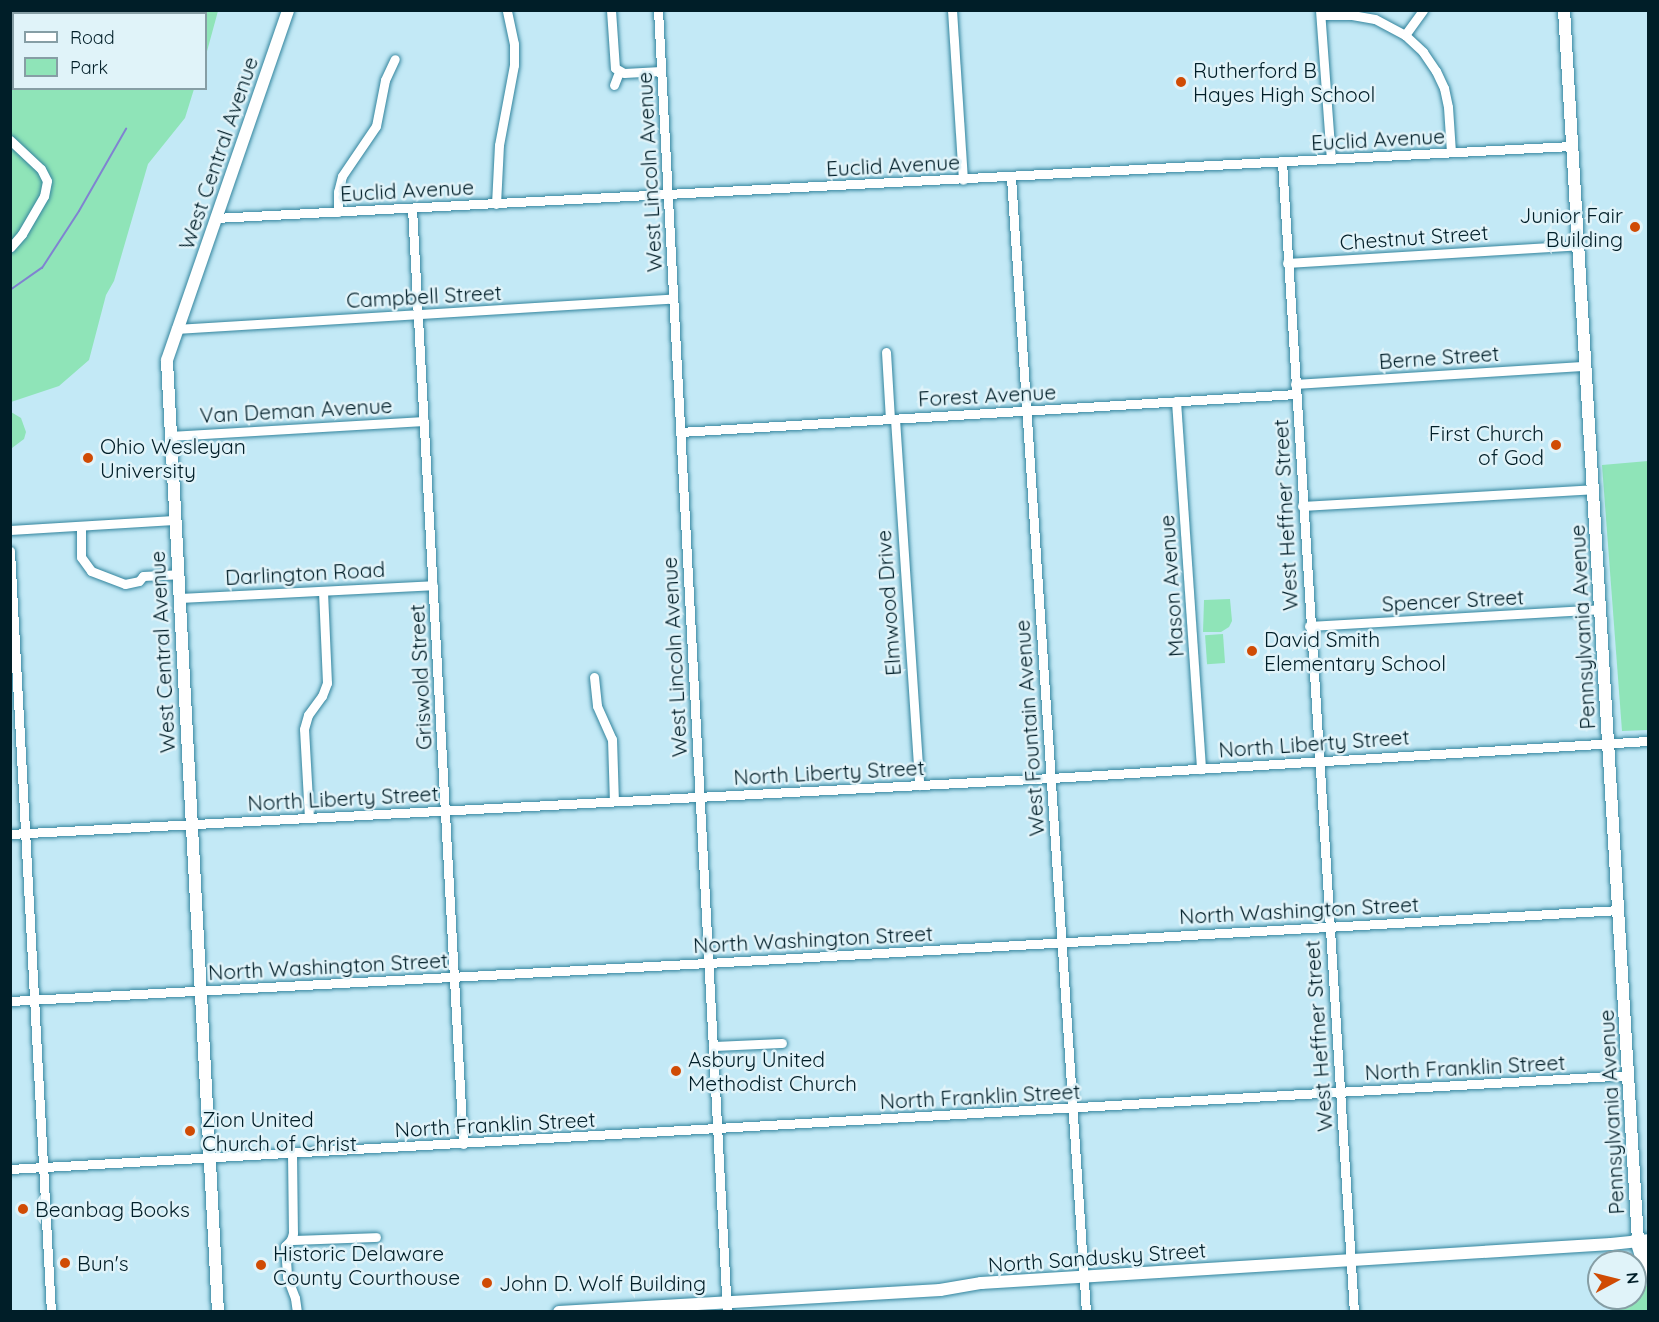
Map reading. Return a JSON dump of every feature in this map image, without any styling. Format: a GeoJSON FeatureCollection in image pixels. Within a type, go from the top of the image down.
{"type":"FeatureCollection","features":[{"type":"Feature","properties":{"kind":"highway"},"geometry":{"type":"LineString","coordinates":[[1643,1240],[1648,1273]]}},
{"type":"Feature","properties":{"kind":"street","name":"West Central Avenue"},"geometry":{"type":"LineString","coordinates":[[218,1311],[167,360],[288,10]]}},
{"type":"Feature","properties":{"kind":"street"},"geometry":{"type":"LineString","coordinates":[[496,204],[499,145],[514,65],[513,38],[507,10]]}},
{"type":"Feature","properties":{"kind":"street"},"geometry":{"type":"LineString","coordinates":[[611,10],[614,66],[619,72]]}},
{"type":"Feature","properties":{"kind":"street","name":"West Lincoln Avenue"},"geometry":{"type":"LineString","coordinates":[[658,10],[726,1307]]}},
{"type":"Feature","properties":{"kind":"street"},"geometry":{"type":"LineString","coordinates":[[952,10],[963,180]]}},
{"type":"Feature","properties":{"kind":"street"},"geometry":{"type":"LineString","coordinates":[[1405,35],[1423,10]]}},
{"type":"Feature","properties":{"kind":"street","name":"Pennsylvania Avenue"},"geometry":{"type":"LineString","coordinates":[[1563,10],[1628,1075],[1643,1240]]}},
{"type":"Feature","properties":{"kind":"street"},"geometry":{"type":"LineString","coordinates":[[1330,159],[1321,13],[1360,16],[1386,24],[1405,35],[1428,58],[1443,88],[1448,107],[1451,152]]}},
{"type":"Feature","properties":{"kind":"street"},"geometry":{"type":"LineString","coordinates":[[338,212],[338,192],[342,176],[376,126],[385,80],[395,59]]}},
{"type":"Feature","properties":{"kind":"street"},"geometry":{"type":"LineString","coordinates":[[619,72],[661,71]]}},
{"type":"Feature","properties":{"kind":"street"},"geometry":{"type":"LineString","coordinates":[[614,84],[619,72]]}},
{"type":"Feature","properties":{"kind":"street"},"geometry":{"type":"LineString","coordinates":[[10,140],[41,169],[47,181],[44,196],[10,248]]}},
{"type":"Feature","properties":{"kind":"street","name":"Euclid Avenue"},"geometry":{"type":"LineString","coordinates":[[215,218],[1572,146]]}},
{"type":"Feature","properties":{"kind":"street","name":"West Heffner Street"},"geometry":{"type":"LineString","coordinates":[[1282,162],[1309,626],[1354,1311]]}},
{"type":"Feature","properties":{"kind":"street","name":"West Fountain Avenue"},"geometry":{"type":"LineString","coordinates":[[1011,177],[1086,1311]]}},
{"type":"Feature","properties":{"kind":"street","name":"Griswold Street"},"geometry":{"type":"LineString","coordinates":[[412,208],[464,1144]]}},
{"type":"Feature","properties":{"kind":"street","name":"Chestnut Street"},"geometry":{"type":"LineString","coordinates":[[1287,263],[1578,245]]}},
{"type":"Feature","properties":{"kind":"street","name":"Campbell Street"},"geometry":{"type":"LineString","coordinates":[[176,329],[673,299]]}},
{"type":"Feature","properties":{"kind":"street","name":"Elmwood Drive"},"geometry":{"type":"LineString","coordinates":[[886,352],[919,785]]}},
{"type":"Feature","properties":{"kind":"street","name":"Berne Street"},"geometry":{"type":"LineString","coordinates":[[1295,384],[1585,366]]}},
{"type":"Feature","properties":{"kind":"street","name":"Forest Avenue"},"geometry":{"type":"LineString","coordinates":[[680,432],[1296,394]]}},
{"type":"Feature","properties":{"kind":"street","name":"Mason Avenue"},"geometry":{"type":"LineString","coordinates":[[1176,402],[1201,769]]}},
{"type":"Feature","properties":{"kind":"street","name":"Van Deman Avenue"},"geometry":{"type":"LineString","coordinates":[[170,436],[424,421]]}},
{"type":"Feature","properties":{"kind":"street"},"geometry":{"type":"LineString","coordinates":[[1302,506],[1593,489]]}},
{"type":"Feature","properties":{"kind":"street"},"geometry":{"type":"LineString","coordinates":[[10,530],[174,520]]}},
{"type":"Feature","properties":{"kind":"street"},"geometry":{"type":"LineString","coordinates":[[81,526],[81,557],[91,571],[125,584],[139,581],[143,576],[178,574]]}},
{"type":"Feature","properties":{"kind":"street"},"geometry":{"type":"LineString","coordinates":[[10,551],[14,667],[26,833],[51,1311]]}},
{"type":"Feature","properties":{"kind":"street","name":"Darlington Road"},"geometry":{"type":"LineString","coordinates":[[179,598],[433,585]]}},
{"type":"Feature","properties":{"kind":"street"},"geometry":{"type":"LineString","coordinates":[[309,818],[304,729],[308,715],[322,696],[327,683],[322,591]]}},
{"type":"Feature","properties":{"kind":"street","name":"Spencer Street"},"geometry":{"type":"LineString","coordinates":[[1309,626],[1600,609]]}},
{"type":"Feature","properties":{"kind":"street"},"geometry":{"type":"LineString","coordinates":[[594,677],[597,706],[612,739],[614,801]]}},
{"type":"Feature","properties":{"kind":"street","name":"North Liberty Street"},"geometry":{"type":"LineString","coordinates":[[10,834],[1051,778],[1648,741]]}},
{"type":"Feature","properties":{"kind":"street","name":"North Washington Street"},"geometry":{"type":"LineString","coordinates":[[10,1001],[454,978],[1618,910]]}},
{"type":"Feature","properties":{"kind":"street"},"geometry":{"type":"LineString","coordinates":[[713,1046],[782,1043]]}},
{"type":"Feature","properties":{"kind":"street","name":"North Franklin Street"},"geometry":{"type":"LineString","coordinates":[[10,1169],[717,1130],[1628,1075]]}},
{"type":"Feature","properties":{"kind":"street"},"geometry":{"type":"LineString","coordinates":[[292,1153],[294,1208],[291,1240],[285,1246],[287,1277],[297,1311]]}},
{"type":"Feature","properties":{"kind":"street"},"geometry":{"type":"LineString","coordinates":[[291,1240],[376,1237]]}},
{"type":"Feature","properties":{"kind":"street","name":"North Sandusky Street"},"geometry":{"type":"LineString","coordinates":[[559,1311],[726,1307],[939,1290],[981,1283],[1611,1244],[1643,1240]]}},
{"type":"Feature","properties":{"kind":"green space"},"geometry":{"type":"Polygon","coordinates":[[[10,11],[218,11],[207,51],[207,12],[12,12],[12,90],[194,90],[185,118],[148,164],[114,281],[106,295],[89,360],[59,386],[11,402],[10,11]]]}},
{"type":"Feature","properties":{"kind":"green space"},"geometry":{"type":"Polygon","coordinates":[[[11,412],[21,418],[26,432],[24,439],[12,448],[11,412]]]}},
{"type":"Feature","properties":{"kind":"green space"},"geometry":{"type":"Polygon","coordinates":[[[1648,461],[1648,730],[1622,731],[1602,465],[1648,461]]]}},
{"type":"Feature","properties":{"kind":"green space"},"geometry":{"type":"Polygon","coordinates":[[[1230,599],[1232,621],[1229,627],[1221,632],[1203,632],[1204,600],[1230,599]]]}},
{"type":"Feature","properties":{"kind":"green space"},"geometry":{"type":"Polygon","coordinates":[[[1223,634],[1225,663],[1207,664],[1205,635],[1223,634]]]}},
{"type":"Feature","properties":{"kind":"green space"},"geometry":{"type":"Polygon","coordinates":[[[1647,1286],[1648,1311],[1610,1312],[1611,1310],[1647,1310],[1647,1286]]]}},
{"type":"Feature","properties":{"kind":"waterway"},"geometry":{"type":"LineString","coordinates":[[10,290],[42,268],[79,211],[126,129]]}},
{"type":"Feature","properties":{"kind":"place","name":"Rutherford B Hayes High School"},"geometry":{"type":"Point","coordinates":[1181,82]}},
{"type":"Feature","properties":{"kind":"place","name":"Junior Fair Building"},"geometry":{"type":"Point","coordinates":[1635,227]}},
{"type":"Feature","properties":{"kind":"place","name":"First Church of God"},"geometry":{"type":"Point","coordinates":[1556,445]}},
{"type":"Feature","properties":{"kind":"place","name":"Ohio Wesleyan University"},"geometry":{"type":"Point","coordinates":[88,458]}},
{"type":"Feature","properties":{"kind":"place","name":"David Smith Elementary School"},"geometry":{"type":"Point","coordinates":[1252,651]}},
{"type":"Feature","properties":{"kind":"place","name":"Asbury United Methodist Church"},"geometry":{"type":"Point","coordinates":[676,1071]}},
{"type":"Feature","properties":{"kind":"place","name":"Zion United Church of Christ"},"geometry":{"type":"Point","coordinates":[190,1131]}},
{"type":"Feature","properties":{"kind":"place","name":"Beanbag Books"},"geometry":{"type":"Point","coordinates":[23,1209]}},
{"type":"Feature","properties":{"kind":"place","name":"Bun's"},"geometry":{"type":"Point","coordinates":[65,1263]}},
{"type":"Feature","properties":{"kind":"place","name":"Historic Delaware County Courthouse"},"geometry":{"type":"Point","coordinates":[261,1265]}},
{"type":"Feature","properties":{"kind":"place","name":"John D. Wolf Building"},"geometry":{"type":"Point","coordinates":[487,1283]}}]}
